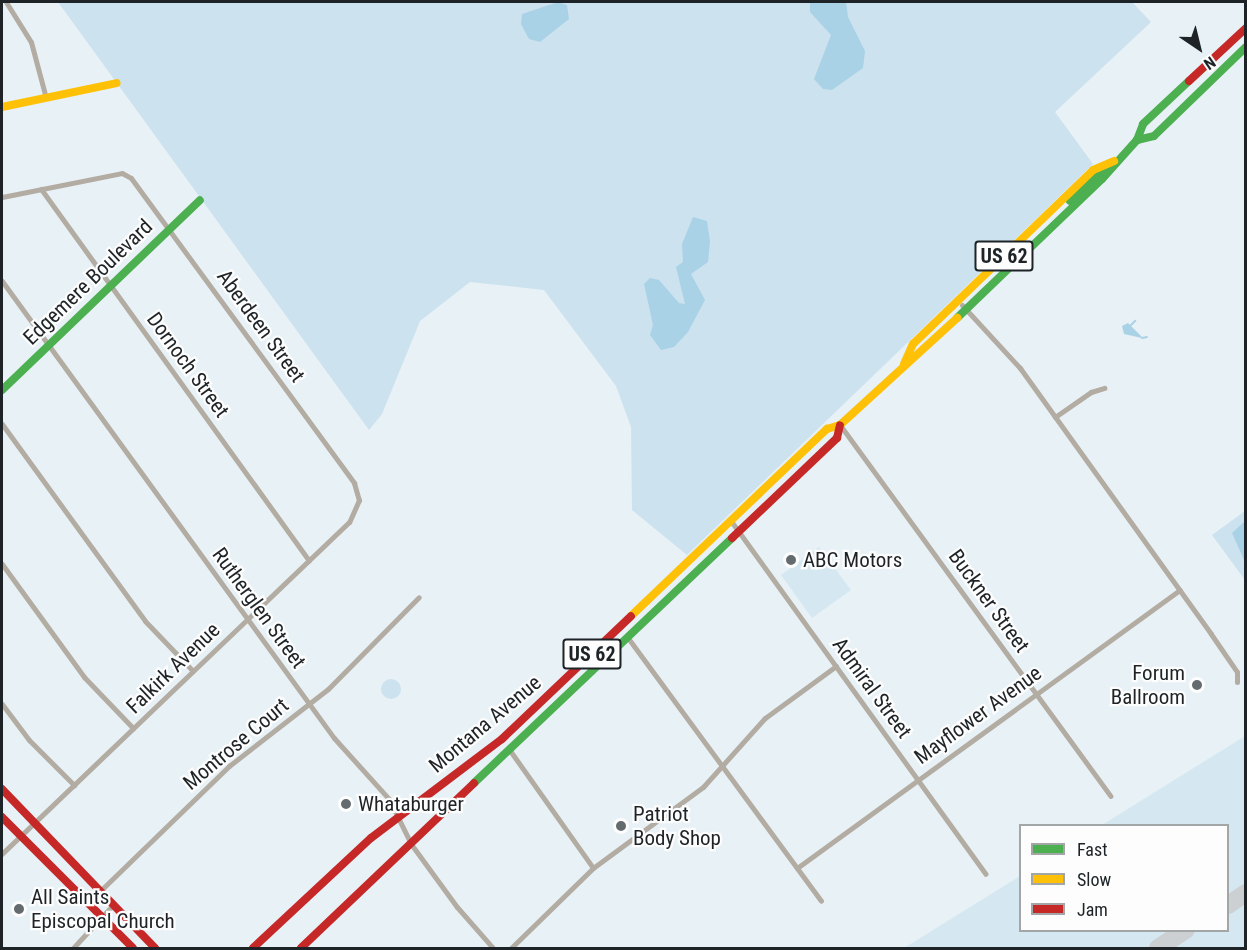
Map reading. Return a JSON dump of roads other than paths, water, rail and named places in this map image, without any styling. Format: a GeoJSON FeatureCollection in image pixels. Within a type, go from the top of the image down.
{"type":"FeatureCollection","features":[{"type":"Feature","properties":{"kind":"main road","name":"Montana Avenue"},"geometry":{"type":"LineString","coordinates":[[905,362],[913,344],[1084,178],[1113,162],[1137,140],[1143,124],[1245,28]]}},
{"type":"Feature","properties":{"kind":"main road","name":"Montana Avenue"},"geometry":{"type":"LineString","coordinates":[[1137,140],[1154,136],[1245,47]]}},
{"type":"Feature","properties":{"kind":"main road"},"geometry":{"type":"LineString","coordinates":[[2,107],[117,83]]}},
{"type":"Feature","properties":{"kind":"main road","name":"Montana Avenue"},"geometry":{"type":"LineString","coordinates":[[253,948],[371,838],[502,739],[827,429],[840,425],[1102,179],[1113,162]]}},
{"type":"Feature","properties":{"kind":"main road","name":"Edgemere Boulevard"},"geometry":{"type":"LineString","coordinates":[[2,390],[200,200]]}},
{"type":"Feature","properties":{"kind":"main road","name":"Montana Avenue"},"geometry":{"type":"LineString","coordinates":[[301,948],[511,752],[837,438],[840,425]]}},
{"type":"Feature","properties":{"kind":"main road"},"geometry":{"type":"LineString","coordinates":[[2,789],[155,948]]}},
{"type":"Feature","properties":{"kind":"main road"},"geometry":{"type":"LineString","coordinates":[[2,817],[133,948]]}},
{"type":"Feature","properties":{"kind":"street"},"geometry":{"type":"LineString","coordinates":[[6,2],[31,42],[46,98]]}},
{"type":"Feature","properties":{"kind":"street","name":"Aberdeen Street"},"geometry":{"type":"LineString","coordinates":[[41,189],[122,173],[129,176],[354,483],[359,500]]}},
{"type":"Feature","properties":{"kind":"street"},"geometry":{"type":"LineString","coordinates":[[2,197],[41,189]]}},
{"type":"Feature","properties":{"kind":"street","name":"Dornoch Street"},"geometry":{"type":"LineString","coordinates":[[41,189],[109,287],[309,560]]}},
{"type":"Feature","properties":{"kind":"street","name":"Rutherglen Street"},"geometry":{"type":"LineString","coordinates":[[2,281],[309,705],[334,738],[378,783],[400,816],[411,844],[457,907],[493,948]]}},
{"type":"Feature","properties":{"kind":"street"},"geometry":{"type":"LineString","coordinates":[[964,308],[1013,358],[1237,672],[1237,682]]}},
{"type":"Feature","properties":{"kind":"street"},"geometry":{"type":"LineString","coordinates":[[1055,417],[1091,392],[1104,388]]}},
{"type":"Feature","properties":{"kind":"street"},"geometry":{"type":"LineString","coordinates":[[2,424],[145,621],[193,671]]}},
{"type":"Feature","properties":{"kind":"street","name":"Buckner Street"},"geometry":{"type":"LineString","coordinates":[[840,425],[1111,796]]}},
{"type":"Feature","properties":{"kind":"street","name":"Falkirk Avenue"},"geometry":{"type":"LineString","coordinates":[[2,854],[22,838],[74,785],[355,516],[359,500]]}},
{"type":"Feature","properties":{"kind":"street","name":"Admiral Street"},"geometry":{"type":"LineString","coordinates":[[731,521],[986,874]]}},
{"type":"Feature","properties":{"kind":"street"},"geometry":{"type":"LineString","coordinates":[[2,564],[84,677],[133,729]]}},
{"type":"Feature","properties":{"kind":"street","name":"Mayflower Avenue"},"geometry":{"type":"LineString","coordinates":[[797,868],[1180,590]]}},
{"type":"Feature","properties":{"kind":"street","name":"Montrose Court"},"geometry":{"type":"LineString","coordinates":[[100,891],[229,766],[309,705],[389,631],[419,597]]}},
{"type":"Feature","properties":{"kind":"street"},"geometry":{"type":"LineString","coordinates":[[628,638],[821,901]]}},
{"type":"Feature","properties":{"kind":"street"},"geometry":{"type":"LineString","coordinates":[[511,948],[593,868],[687,801],[765,718],[836,666]]}},
{"type":"Feature","properties":{"kind":"street"},"geometry":{"type":"LineString","coordinates":[[2,704],[29,740],[74,785]]}},
{"type":"Feature","properties":{"kind":"street"},"geometry":{"type":"LineString","coordinates":[[511,752],[593,868]]}},
{"type":"Feature","properties":{"kind":"street"},"geometry":{"type":"LineString","coordinates":[[73,948],[103,919],[113,905]]}},
{"type":"Feature","properties":{"kind":"water"},"geometry":{"type":"Polygon","coordinates":[[[558,2],[567,5],[569,19],[540,42],[529,39],[521,24],[522,14],[558,2]]]}},
{"type":"Feature","properties":{"kind":"water"},"geometry":{"type":"Polygon","coordinates":[[[810,2],[846,2],[848,17],[865,51],[863,68],[832,90],[823,89],[814,79],[831,35],[810,12],[810,2]]]}},
{"type":"Feature","properties":{"kind":"water"},"geometry":{"type":"Polygon","coordinates":[[[693,217],[707,221],[710,241],[708,262],[691,274],[705,300],[688,332],[674,347],[661,350],[650,335],[653,325],[644,284],[650,278],[659,280],[679,303],[685,304],[676,267],[683,262],[682,244],[693,217]]]}},
{"type":"Feature","properties":{"kind":"water"},"geometry":{"type":"Polygon","coordinates":[[[1128,323],[1142,338],[1124,334],[1122,326],[1128,323]]]}},
{"type":"Feature","properties":{"kind":"water"},"geometry":{"type":"Polygon","coordinates":[[[1245,521],[1245,562],[1232,533],[1245,521]]]}},
{"type":"Feature","properties":{"kind":"waterway"},"geometry":{"type":"LineString","coordinates":[[1131,325],[1135,321]]}},
{"type":"Feature","properties":{"kind":"waterway"},"geometry":{"type":"LineString","coordinates":[[1142,338],[1147,337]]}},
{"type":"Feature","properties":{"kind":"place","name":"ABC Motors"},"geometry":{"type":"Point","coordinates":[791,560]}},
{"type":"Feature","properties":{"kind":"place","name":"Forum Ballroom"},"geometry":{"type":"Point","coordinates":[1197,685]}},
{"type":"Feature","properties":{"kind":"place","name":"Whataburger"},"geometry":{"type":"Point","coordinates":[346,804]}},
{"type":"Feature","properties":{"kind":"place","name":"Patriot Body Shop"},"geometry":{"type":"Point","coordinates":[621,826]}},
{"type":"Feature","properties":{"kind":"place","name":"All Saints Episcopal Church"},"geometry":{"type":"Point","coordinates":[19,909]}}]}
